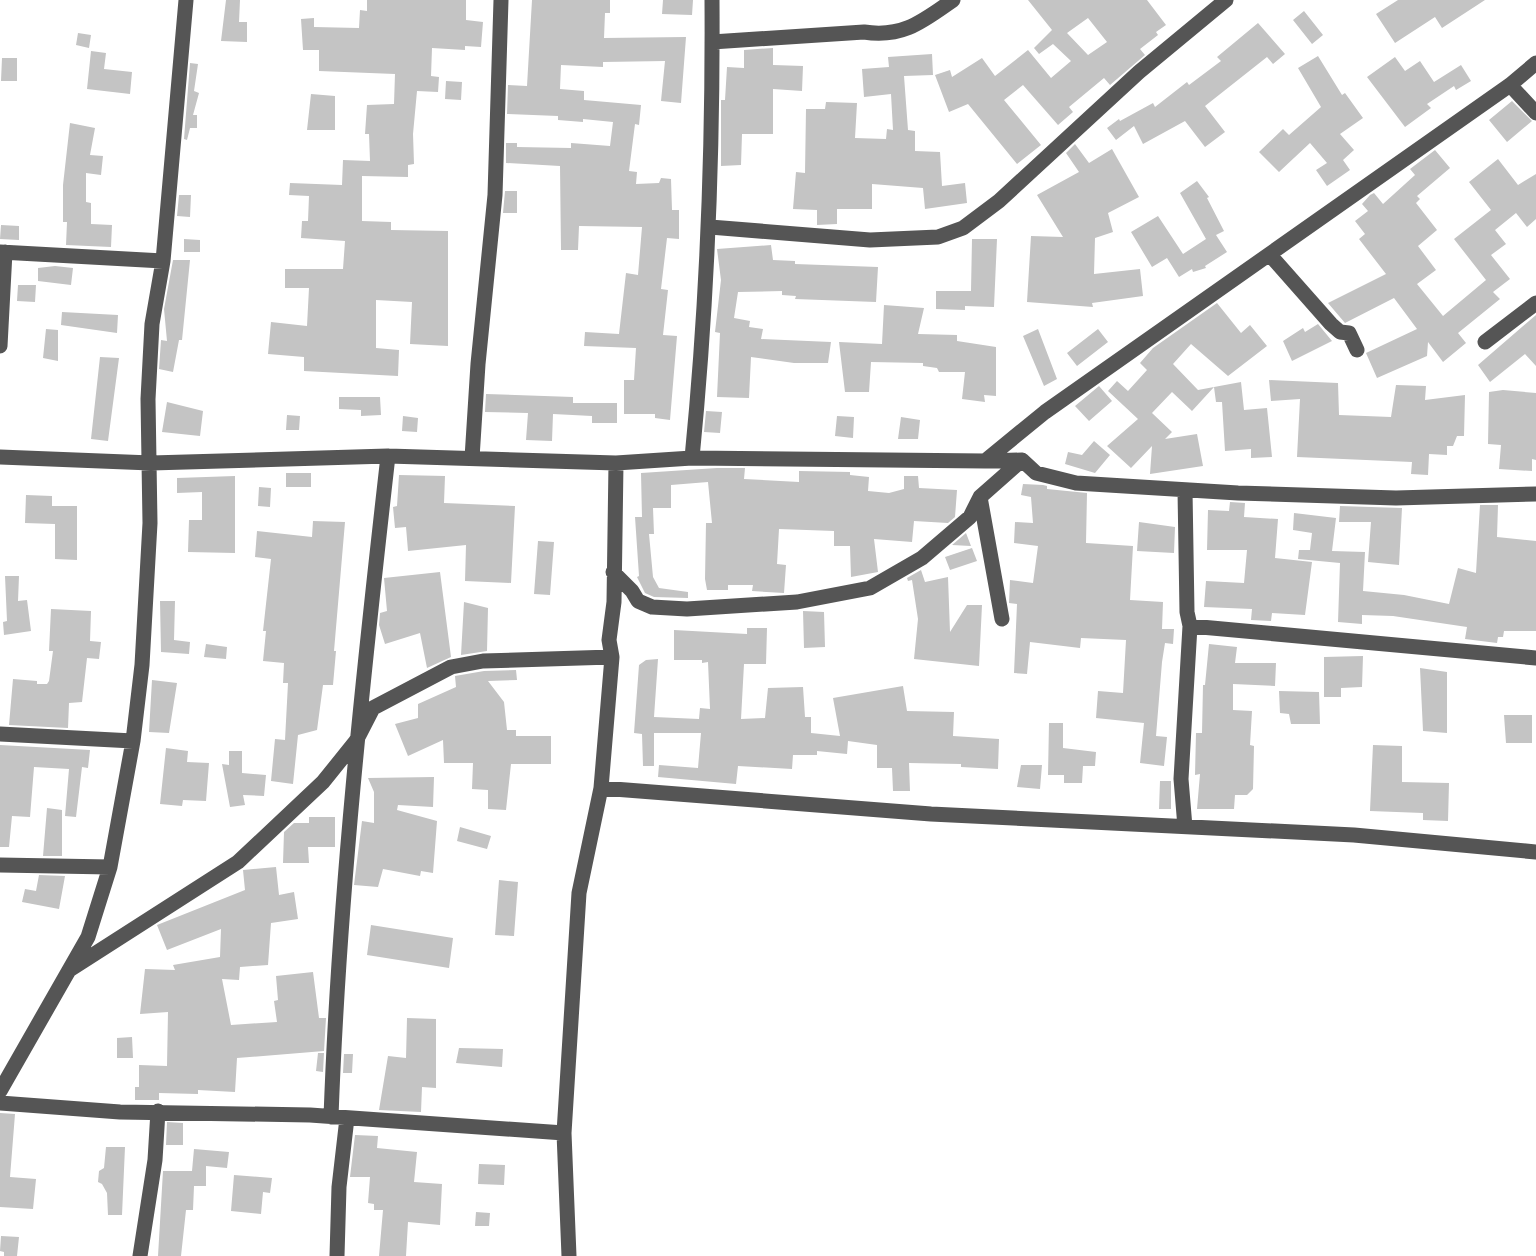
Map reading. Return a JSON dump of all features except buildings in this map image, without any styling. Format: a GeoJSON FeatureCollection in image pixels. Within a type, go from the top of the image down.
{"type":"FeatureCollection","features":[{"type":"Feature","properties":{"kind":"street"},"geometry":{"type":"LineString","coordinates":[[0,1091],[88,937],[110,867],[133,741],[142,665],[151,463],[148,399],[152,324],[163,261],[186,0]]}},
{"type":"Feature","properties":{"kind":"street"},"geometry":{"type":"LineString","coordinates":[[472,458],[478,364],[495,195],[501,0]]}},
{"type":"Feature","properties":{"kind":"street"},"geometry":{"type":"LineString","coordinates":[[692,458],[710,227],[708,179],[712,0]]}},
{"type":"Feature","properties":{"kind":"street"},"geometry":{"type":"LineString","coordinates":[[712,42],[864,32],[884,35],[908,29],[953,0]]}},
{"type":"Feature","properties":{"kind":"street"},"geometry":{"type":"LineString","coordinates":[[710,227],[870,240],[938,237],[963,228],[999,201],[1139,72],[1226,0]]}},
{"type":"Feature","properties":{"kind":"street"},"geometry":{"type":"LineString","coordinates":[[985,461],[1046,412],[1510,85],[1536,63]]}},
{"type":"Feature","properties":{"kind":"street"},"geometry":{"type":"LineString","coordinates":[[1510,85],[1536,113]]}},
{"type":"Feature","properties":{"kind":"street"},"geometry":{"type":"LineString","coordinates":[[0,346],[2,252],[163,261]]}},
{"type":"Feature","properties":{"kind":"street"},"geometry":{"type":"LineString","coordinates":[[1270,255],[1331,324],[1340,332],[1349,333],[1357,350]]}},
{"type":"Feature","properties":{"kind":"street"},"geometry":{"type":"LineString","coordinates":[[1485,342],[1536,303]]}},
{"type":"Feature","properties":{"kind":"street"},"geometry":{"type":"LineString","coordinates":[[0,456],[151,463],[388,456],[616,463],[692,458],[985,461],[1022,459],[1036,473],[1076,483],[1185,490],[1396,498],[1536,494]]}},
{"type":"Feature","properties":{"kind":"street"},"geometry":{"type":"LineString","coordinates":[[331,1117],[334,1017],[356,741],[388,456]]}},
{"type":"Feature","properties":{"kind":"street"},"geometry":{"type":"LineString","coordinates":[[613,572],[632,591],[638,601],[652,607],[687,609],[796,602],[870,588],[922,558],[970,517],[980,497],[1022,459]]}},
{"type":"Feature","properties":{"kind":"street"},"geometry":{"type":"LineString","coordinates":[[569,1256],[564,1133],[579,893],[601,788],[612,657],[609,640],[614,602],[616,463]]}},
{"type":"Feature","properties":{"kind":"street"},"geometry":{"type":"LineString","coordinates":[[1185,490],[1187,612],[1190,626],[1182,757],[1185,826]]}},
{"type":"Feature","properties":{"kind":"street"},"geometry":{"type":"LineString","coordinates":[[980,497],[1002,619]]}},
{"type":"Feature","properties":{"kind":"street"},"geometry":{"type":"LineString","coordinates":[[1190,626],[1536,658]]}},
{"type":"Feature","properties":{"kind":"street"},"geometry":{"type":"LineString","coordinates":[[69,971],[238,862],[323,782],[356,741],[373,708],[451,668],[483,661],[612,657]]}},
{"type":"Feature","properties":{"kind":"street"},"geometry":{"type":"LineString","coordinates":[[0,734],[133,741]]}},
{"type":"Feature","properties":{"kind":"street"},"geometry":{"type":"LineString","coordinates":[[601,788],[920,814],[1354,836],[1536,852]]}},
{"type":"Feature","properties":{"kind":"street"},"geometry":{"type":"LineString","coordinates":[[0,865],[110,867]]}},
{"type":"Feature","properties":{"kind":"street"},"geometry":{"type":"LineString","coordinates":[[88,937],[124,935]]}},
{"type":"Feature","properties":{"kind":"street"},"geometry":{"type":"LineString","coordinates":[[0,1103],[120,1112],[158,1111],[331,1117],[564,1133]]}},
{"type":"Feature","properties":{"kind":"street"},"geometry":{"type":"LineString","coordinates":[[140,1256],[155,1160],[158,1111]]}},
{"type":"Feature","properties":{"kind":"street"},"geometry":{"type":"LineString","coordinates":[[337,1256],[339,1187],[347,1118]]}}]}
